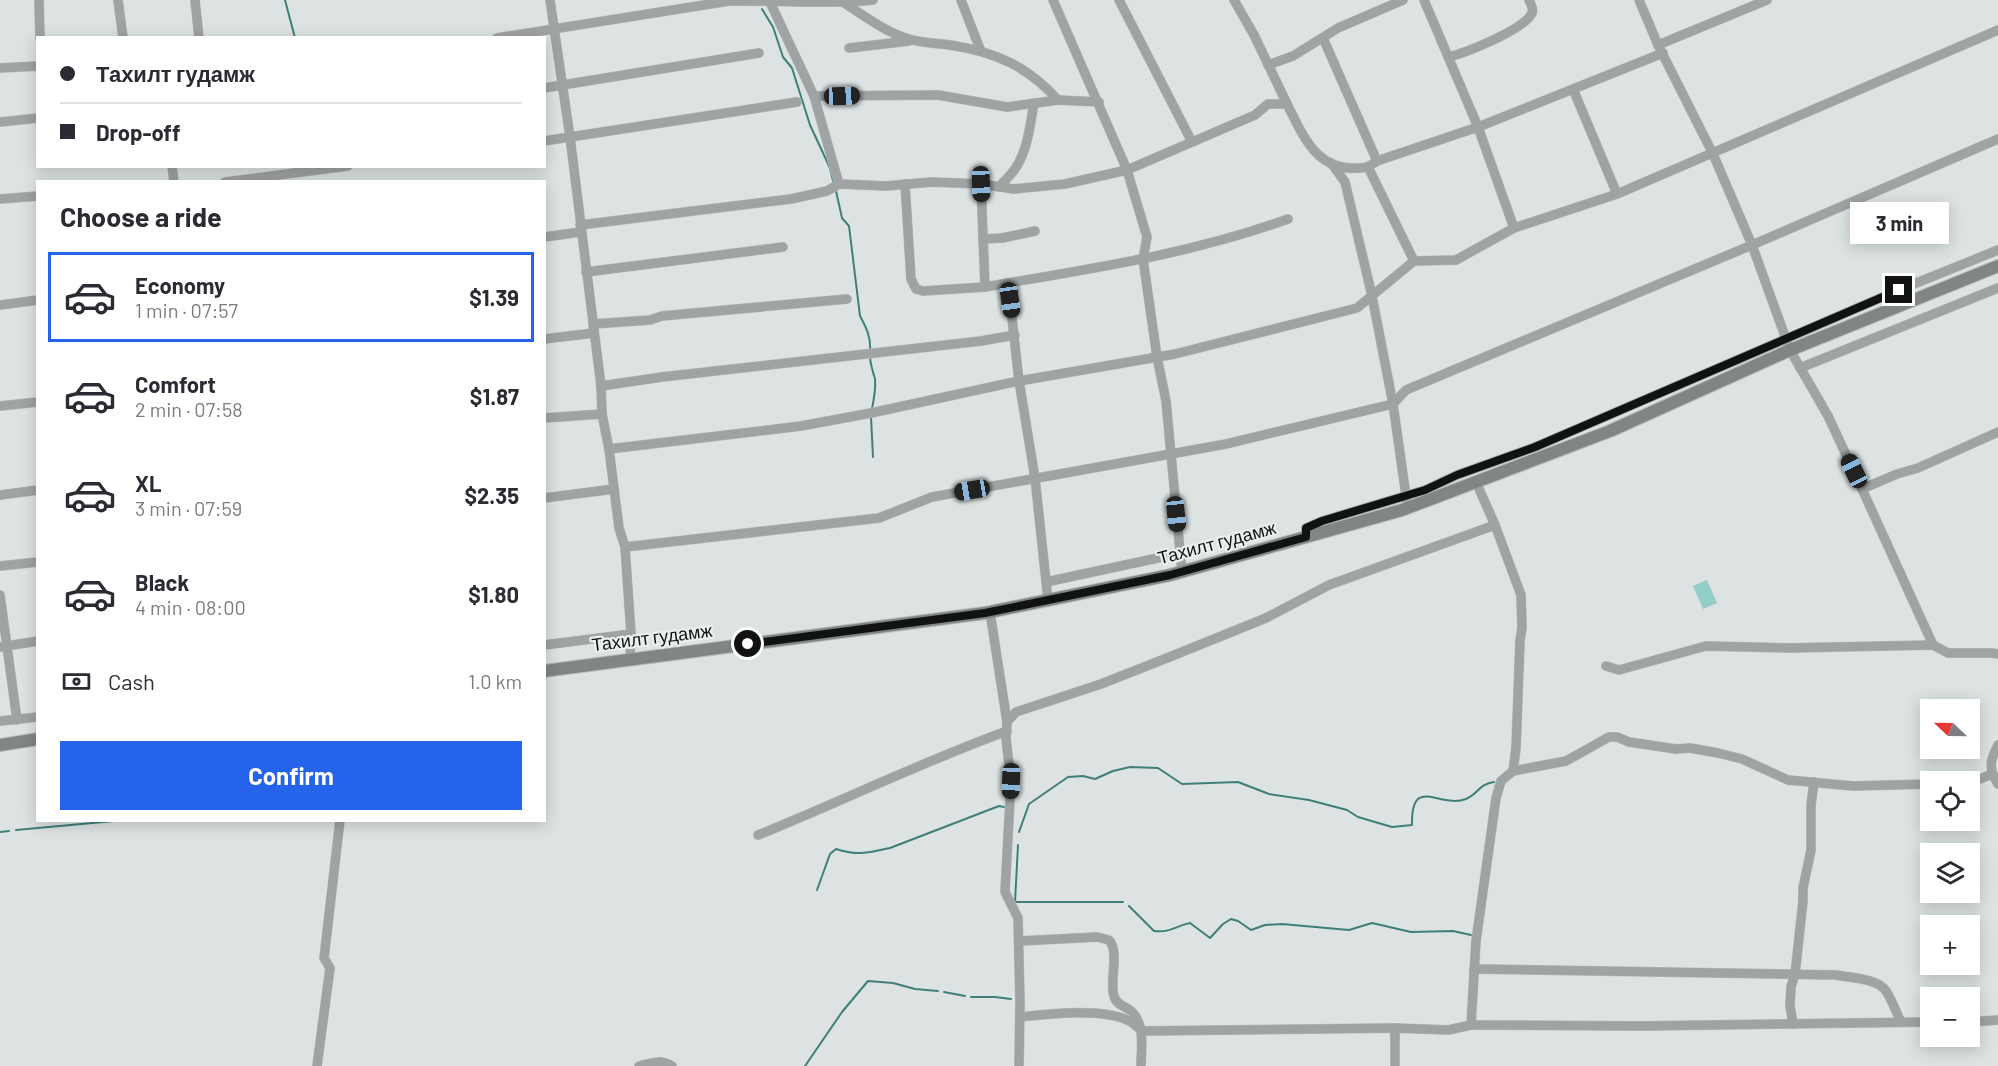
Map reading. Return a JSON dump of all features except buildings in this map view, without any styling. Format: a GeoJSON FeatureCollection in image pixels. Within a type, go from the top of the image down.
{"type":"FeatureCollection","features":[{"type":"Feature","properties":{"kind":"main road","name":"Тахилт гудамж"},"geometry":{"type":"LineString","coordinates":[[546,670],[990,612],[1182,572],[1306,537],[1407,502],[1476,482],[1610,431],[1666,406],[1788,344],[1998,266]]}},
{"type":"Feature","properties":{"kind":"main road"},"geometry":{"type":"LineString","coordinates":[[0,745],[36,740]]}},
{"type":"Feature","properties":{"kind":"street"},"geometry":{"type":"LineString","coordinates":[[39,0],[40,36]]}},
{"type":"Feature","properties":{"kind":"street"},"geometry":{"type":"LineString","coordinates":[[118,0],[123,36]]}},
{"type":"Feature","properties":{"kind":"street"},"geometry":{"type":"LineString","coordinates":[[195,0],[199,36]]}},
{"type":"Feature","properties":{"kind":"street"},"geometry":{"type":"LineString","coordinates":[[550,0],[570,137],[601,386],[602,414],[619,528],[626,547],[631,634],[630,659]]}},
{"type":"Feature","properties":{"kind":"street"},"geometry":{"type":"LineString","coordinates":[[509,36],[704,3],[750,0],[844,3],[873,0]]}},
{"type":"Feature","properties":{"kind":"street"},"geometry":{"type":"LineString","coordinates":[[961,0],[980,49]]}},
{"type":"Feature","properties":{"kind":"street"},"geometry":{"type":"LineString","coordinates":[[1053,0],[1127,170],[1147,237],[1143,259],[1157,357],[1166,401],[1182,572]]}},
{"type":"Feature","properties":{"kind":"street"},"geometry":{"type":"LineString","coordinates":[[1119,0],[1192,142]]}},
{"type":"Feature","properties":{"kind":"street"},"geometry":{"type":"LineString","coordinates":[[1234,0],[1254,35],[1307,144],[1329,163],[1353,170],[1368,167],[1377,161],[1478,127],[1573,89],[1767,0]]}},
{"type":"Feature","properties":{"kind":"street"},"geometry":{"type":"LineString","coordinates":[[1268,65],[1293,56],[1338,28],[1403,0]]}},
{"type":"Feature","properties":{"kind":"street"},"geometry":{"type":"LineString","coordinates":[[1424,0],[1478,127],[1514,228]]}},
{"type":"Feature","properties":{"kind":"street"},"geometry":{"type":"LineString","coordinates":[[1449,57],[1478,48],[1531,16],[1533,9],[1529,0]]}},
{"type":"Feature","properties":{"kind":"street"},"geometry":{"type":"LineString","coordinates":[[1640,0],[1661,49],[1713,154],[1752,245],[1788,344],[1828,416],[1933,645]]}},
{"type":"Feature","properties":{"kind":"street"},"geometry":{"type":"LineString","coordinates":[[769,1],[814,96],[839,184]]}},
{"type":"Feature","properties":{"kind":"street"},"geometry":{"type":"LineString","coordinates":[[844,3],[874,23],[911,40]]}},
{"type":"Feature","properties":{"kind":"street"},"geometry":{"type":"LineString","coordinates":[[609,449],[801,426],[871,413],[1019,381],[1175,354],[1357,308],[1414,261],[1456,260],[1514,228],[1617,194],[1998,30]]}},
{"type":"Feature","properties":{"kind":"street"},"geometry":{"type":"LineString","coordinates":[[1323,38],[1377,161]]}},
{"type":"Feature","properties":{"kind":"street"},"geometry":{"type":"LineString","coordinates":[[849,48],[911,40],[980,49],[1027,70],[1058,100]]}},
{"type":"Feature","properties":{"kind":"street"},"geometry":{"type":"LineString","coordinates":[[546,88],[759,53]]}},
{"type":"Feature","properties":{"kind":"street"},"geometry":{"type":"LineString","coordinates":[[0,68],[36,66]]}},
{"type":"Feature","properties":{"kind":"street"},"geometry":{"type":"LineString","coordinates":[[1573,89],[1617,194]]}},
{"type":"Feature","properties":{"kind":"street"},"geometry":{"type":"LineString","coordinates":[[814,96],[938,95],[1007,107],[1058,100],[1099,102]]}},
{"type":"Feature","properties":{"kind":"street"},"geometry":{"type":"LineString","coordinates":[[546,141],[798,102]]}},
{"type":"Feature","properties":{"kind":"street"},"geometry":{"type":"LineString","coordinates":[[999,187],[1015,169],[1020,158],[1028,136],[1034,104]]}},
{"type":"Feature","properties":{"kind":"street"},"geometry":{"type":"LineString","coordinates":[[546,237],[580,229],[791,199],[827,191],[839,184],[886,186],[932,183],[981,184],[1014,189],[1065,184],[1127,170],[1256,115],[1268,104],[1287,104]]}},
{"type":"Feature","properties":{"kind":"street"},"geometry":{"type":"LineString","coordinates":[[0,122],[36,118]]}},
{"type":"Feature","properties":{"kind":"street"},"geometry":{"type":"LineString","coordinates":[[626,547],[879,518],[932,497],[1226,444],[1393,404],[1406,390],[1998,139]]}},
{"type":"Feature","properties":{"kind":"street"},"geometry":{"type":"LineString","coordinates":[[1332,164],[1345,182],[1372,296],[1393,404],[1407,502],[1457,475],[1535,447],[1660,394],[1788,344],[1899,290],[1998,250]]}},
{"type":"Feature","properties":{"kind":"street"},"geometry":{"type":"LineString","coordinates":[[1368,167],[1414,261]]}},
{"type":"Feature","properties":{"kind":"street"},"geometry":{"type":"LineString","coordinates":[[240,180],[333,168]]}},
{"type":"Feature","properties":{"kind":"street"},"geometry":{"type":"LineString","coordinates":[[904,184],[911,279],[916,289],[923,291],[985,287],[1143,259],[1191,249],[1255,231],[1287,219]]}},
{"type":"Feature","properties":{"kind":"street"},"geometry":{"type":"LineString","coordinates":[[981,184],[985,287]]}},
{"type":"Feature","properties":{"kind":"street"},"geometry":{"type":"LineString","coordinates":[[0,199],[36,196]]}},
{"type":"Feature","properties":{"kind":"street"},"geometry":{"type":"LineString","coordinates":[[983,238],[1002,238],[1035,231]]}},
{"type":"Feature","properties":{"kind":"street"},"geometry":{"type":"LineString","coordinates":[[586,272],[783,247]]}},
{"type":"Feature","properties":{"kind":"street"},"geometry":{"type":"LineString","coordinates":[[1008,283],[1019,381],[1035,478],[1048,600]]}},
{"type":"Feature","properties":{"kind":"street"},"geometry":{"type":"LineString","coordinates":[[1800,368],[1998,288]]}},
{"type":"Feature","properties":{"kind":"street"},"geometry":{"type":"LineString","coordinates":[[546,339],[662,316],[847,298]]}},
{"type":"Feature","properties":{"kind":"street"},"geometry":{"type":"LineString","coordinates":[[0,305],[36,300]]}},
{"type":"Feature","properties":{"kind":"street"},"geometry":{"type":"LineString","coordinates":[[601,386],[1015,335]]}},
{"type":"Feature","properties":{"kind":"street"},"geometry":{"type":"LineString","coordinates":[[1660,394],[1666,406]]}},
{"type":"Feature","properties":{"kind":"street"},"geometry":{"type":"LineString","coordinates":[[0,406],[36,402]]}},
{"type":"Feature","properties":{"kind":"street"},"geometry":{"type":"LineString","coordinates":[[546,418],[602,414]]}},
{"type":"Feature","properties":{"kind":"street"},"geometry":{"type":"LineString","coordinates":[[1606,417],[1610,431]]}},
{"type":"Feature","properties":{"kind":"street"},"geometry":{"type":"LineString","coordinates":[[1862,489],[1918,468],[1998,432]]}},
{"type":"Feature","properties":{"kind":"street"},"geometry":{"type":"LineString","coordinates":[[1476,482],[1521,595],[1516,748],[1513,771]]}},
{"type":"Feature","properties":{"kind":"street"},"geometry":{"type":"LineString","coordinates":[[546,498],[614,489]]}},
{"type":"Feature","properties":{"kind":"street"},"geometry":{"type":"LineString","coordinates":[[0,495],[36,490]]}},
{"type":"Feature","properties":{"kind":"street"},"geometry":{"type":"LineString","coordinates":[[758,835],[1007,727],[1016,712],[1101,684],[1266,618],[1329,585],[1495,525]]}},
{"type":"Feature","properties":{"kind":"street"},"geometry":{"type":"LineString","coordinates":[[1046,582],[1181,553]]}},
{"type":"Feature","properties":{"kind":"street"},"geometry":{"type":"LineString","coordinates":[[0,566],[36,562]]}},
{"type":"Feature","properties":{"kind":"street"},"geometry":{"type":"LineString","coordinates":[[0,595],[4,647],[17,720]]}},
{"type":"Feature","properties":{"kind":"street"},"geometry":{"type":"LineString","coordinates":[[990,612],[1007,727],[1011,781],[1005,892],[1018,918],[1020,941],[1019,1066]]}},
{"type":"Feature","properties":{"kind":"street"},"geometry":{"type":"LineString","coordinates":[[546,645],[631,634]]}},
{"type":"Feature","properties":{"kind":"street"},"geometry":{"type":"LineString","coordinates":[[4,647],[36,641]]}},
{"type":"Feature","properties":{"kind":"street"},"geometry":{"type":"LineString","coordinates":[[1606,666],[1619,670],[1706,646],[1788,648],[1933,645],[1948,653],[1992,652],[1998,654]]}},
{"type":"Feature","properties":{"kind":"street"},"geometry":{"type":"LineString","coordinates":[[0,721],[36,717]]}},
{"type":"Feature","properties":{"kind":"street"},"geometry":{"type":"LineString","coordinates":[[1471,1025],[1474,969],[1496,798],[1502,781],[1513,771],[1566,761],[1602,740],[1617,737],[1629,742],[1676,749],[1690,748],[1742,759],[1788,780],[1853,786],[1920,784]]}},
{"type":"Feature","properties":{"kind":"street"},"geometry":{"type":"LineString","coordinates":[[1998,745],[1991,758],[1990,767],[1998,784]]}},
{"type":"Feature","properties":{"kind":"street"},"geometry":{"type":"LineString","coordinates":[[1980,779],[1992,774]]}},
{"type":"Feature","properties":{"kind":"street"},"geometry":{"type":"LineString","coordinates":[[1793,1024],[1790,1006],[1791,987],[1795,974],[1803,888],[1811,850],[1811,806],[1814,782]]}},
{"type":"Feature","properties":{"kind":"street"},"geometry":{"type":"LineString","coordinates":[[317,1066],[330,968],[324,958],[340,822]]}},
{"type":"Feature","properties":{"kind":"street"},"geometry":{"type":"LineString","coordinates":[[1020,941],[1097,937],[1109,940],[1114,948],[1113,994],[1118,1004],[1129,1009],[1134,1015],[1142,1031],[1141,1066]]}},
{"type":"Feature","properties":{"kind":"street"},"geometry":{"type":"LineString","coordinates":[[1474,969],[1661,970],[1836,975],[1873,982],[1886,990],[1901,1022]]}},
{"type":"Feature","properties":{"kind":"street"},"geometry":{"type":"LineString","coordinates":[[1020,1017],[1061,1013],[1109,1015],[1131,1022],[1142,1031],[1395,1028],[1449,1030],[1471,1025],[1920,1022]]}},
{"type":"Feature","properties":{"kind":"street"},"geometry":{"type":"LineString","coordinates":[[1980,1021],[1998,1020]]}},
{"type":"Feature","properties":{"kind":"street"},"geometry":{"type":"LineString","coordinates":[[1395,1028],[1395,1066]]}},
{"type":"Feature","properties":{"kind":"street"},"geometry":{"type":"LineString","coordinates":[[639,1066],[656,1062],[672,1066]]}},
{"type":"Feature","properties":{"kind":"shaded area"},"geometry":{"type":"Polygon","coordinates":[[[1707,580],[1717,603],[1703,609],[1693,586],[1707,580]]]}},
{"type":"Feature","properties":{"kind":"waterway"},"geometry":{"type":"LineString","coordinates":[[285,0],[294,36]]}},
{"type":"Feature","properties":{"kind":"waterway"},"geometry":{"type":"LineString","coordinates":[[762,9],[773,27],[783,57],[792,68],[810,125],[830,168],[834,185]]}},
{"type":"Feature","properties":{"kind":"waterway"},"geometry":{"type":"LineString","coordinates":[[836,191],[842,218],[849,226],[860,316],[869,336],[870,350]]}},
{"type":"Feature","properties":{"kind":"waterway"},"geometry":{"type":"LineString","coordinates":[[870,355],[875,379],[872,409]]}},
{"type":"Feature","properties":{"kind":"waterway"},"geometry":{"type":"LineString","coordinates":[[871,417],[873,457]]}},
{"type":"Feature","properties":{"kind":"waterway"},"geometry":{"type":"LineString","coordinates":[[1019,832],[1029,804],[1068,777],[1083,776],[1095,779],[1130,767],[1158,768],[1182,784],[1238,782],[1269,794],[1309,800],[1347,810],[1358,817],[1392,827],[1412,825],[1416,801],[1422,797],[1456,801],[1466,799],[1485,785],[1494,782]]}},
{"type":"Feature","properties":{"kind":"waterway"},"geometry":{"type":"LineString","coordinates":[[817,890],[830,854],[836,849],[863,853],[890,848],[999,806],[1004,807]]}},
{"type":"Feature","properties":{"kind":"waterway"},"geometry":{"type":"LineString","coordinates":[[16,830],[103,822]]}},
{"type":"Feature","properties":{"kind":"waterway"},"geometry":{"type":"LineString","coordinates":[[0,832],[9,831]]}},
{"type":"Feature","properties":{"kind":"waterway"},"geometry":{"type":"LineString","coordinates":[[1018,845],[1015,902],[1123,902]]}},
{"type":"Feature","properties":{"kind":"waterway"},"geometry":{"type":"LineString","coordinates":[[1129,906],[1154,931],[1169,930],[1190,923],[1210,938],[1231,919],[1251,930],[1265,925],[1282,924],[1349,930],[1372,923],[1411,932],[1453,931],[1471,935]]}},
{"type":"Feature","properties":{"kind":"waterway"},"geometry":{"type":"LineString","coordinates":[[805,1066],[842,1012],[868,981],[938,991]]}},
{"type":"Feature","properties":{"kind":"waterway"},"geometry":{"type":"LineString","coordinates":[[944,992],[965,996]]}},
{"type":"Feature","properties":{"kind":"waterway"},"geometry":{"type":"LineString","coordinates":[[971,997],[1011,999]]}},
{"type":"Feature","properties":{"kind":"route"},"geometry":{"type":"LineString","coordinates":[[748,644],[985,613],[1170,575],[1306,537],[1306,528],[1322,521],[1406,497],[1457,475],[1535,447],[1899,290]]}}]}
